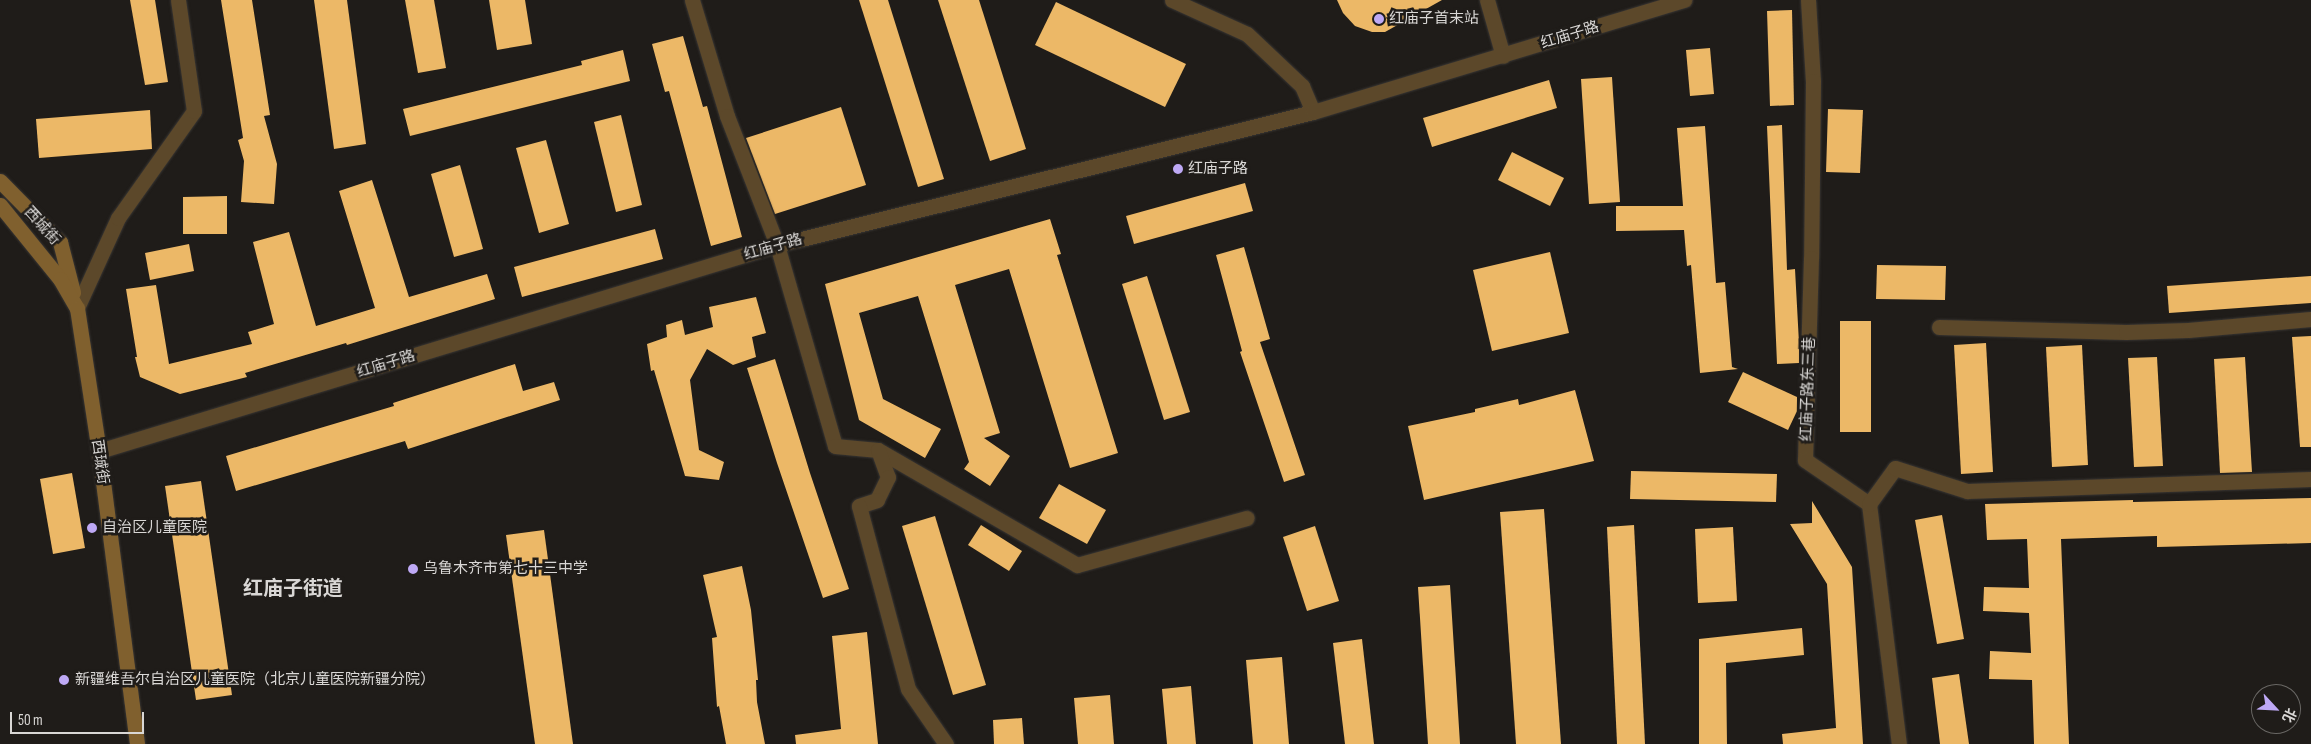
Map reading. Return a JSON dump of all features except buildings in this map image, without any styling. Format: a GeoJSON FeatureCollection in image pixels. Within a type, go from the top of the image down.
{"type":"FeatureCollection","features":[{"type":"Feature","properties":{"kind":"main road","name":"西城街"},"geometry":{"type":"LineString","coordinates":[[0,181],[60,242],[77,308]]}},
{"type":"Feature","properties":{"kind":"main road","name":"西珹街"},"geometry":{"type":"LineString","coordinates":[[0,205],[60,279],[77,308],[137,744]]}},
{"type":"Feature","properties":{"kind":"street"},"geometry":{"type":"LineString","coordinates":[[77,308],[118,218],[194,111],[178,0]]}},
{"type":"Feature","properties":{"kind":"street"},"geometry":{"type":"LineString","coordinates":[[692,0],[726,116],[777,245],[835,446],[878,450],[1077,565],[1247,518]]}},
{"type":"Feature","properties":{"kind":"street"},"geometry":{"type":"LineString","coordinates":[[1172,0],[1247,34],[1302,86],[1313,112]]}},
{"type":"Feature","properties":{"kind":"street"},"geometry":{"type":"LineString","coordinates":[[1487,0],[1503,56]]}},
{"type":"Feature","properties":{"kind":"street","name":"红庙子路"},"geometry":{"type":"LineString","coordinates":[[98,451],[777,245],[1313,112],[1685,0]]}},
{"type":"Feature","properties":{"kind":"street","name":"红庙子路东三巷"},"geometry":{"type":"LineString","coordinates":[[1808,0],[1813,91],[1811,258],[1805,460],[1869,504]]}},
{"type":"Feature","properties":{"kind":"street"},"geometry":{"type":"LineString","coordinates":[[1939,327],[2126,332],[2188,330],[2311,319]]}},
{"type":"Feature","properties":{"kind":"street"},"geometry":{"type":"LineString","coordinates":[[878,450],[888,477],[877,500],[859,506],[908,689],[946,744]]}},
{"type":"Feature","properties":{"kind":"street"},"geometry":{"type":"LineString","coordinates":[[1899,744],[1869,504],[1895,468],[1967,491],[2311,479]]}},
{"type":"Feature","properties":{"kind":"place","name":"红庙子首末站"},"geometry":{"type":"Point","coordinates":[1379,19]}},
{"type":"Feature","properties":{"kind":"place","name":"红庙子路"},"geometry":{"type":"Point","coordinates":[1178,169]}},
{"type":"Feature","properties":{"kind":"place","name":"自治区儿童医院"},"geometry":{"type":"Point","coordinates":[92,528]}},
{"type":"Feature","properties":{"kind":"place","name":"乌鲁木齐市第七十三中学"},"geometry":{"type":"Point","coordinates":[413,569]}},
{"type":"Feature","properties":{"kind":"place","name":"新疆维吾尔自治区儿童医院（北京儿童医院新疆分院）"},"geometry":{"type":"Point","coordinates":[64,680]}},
{"type":"Feature","properties":{"kind":"district","name":"红庙子街道"},"geometry":{"type":"Point","coordinates":[293,589]}}]}
